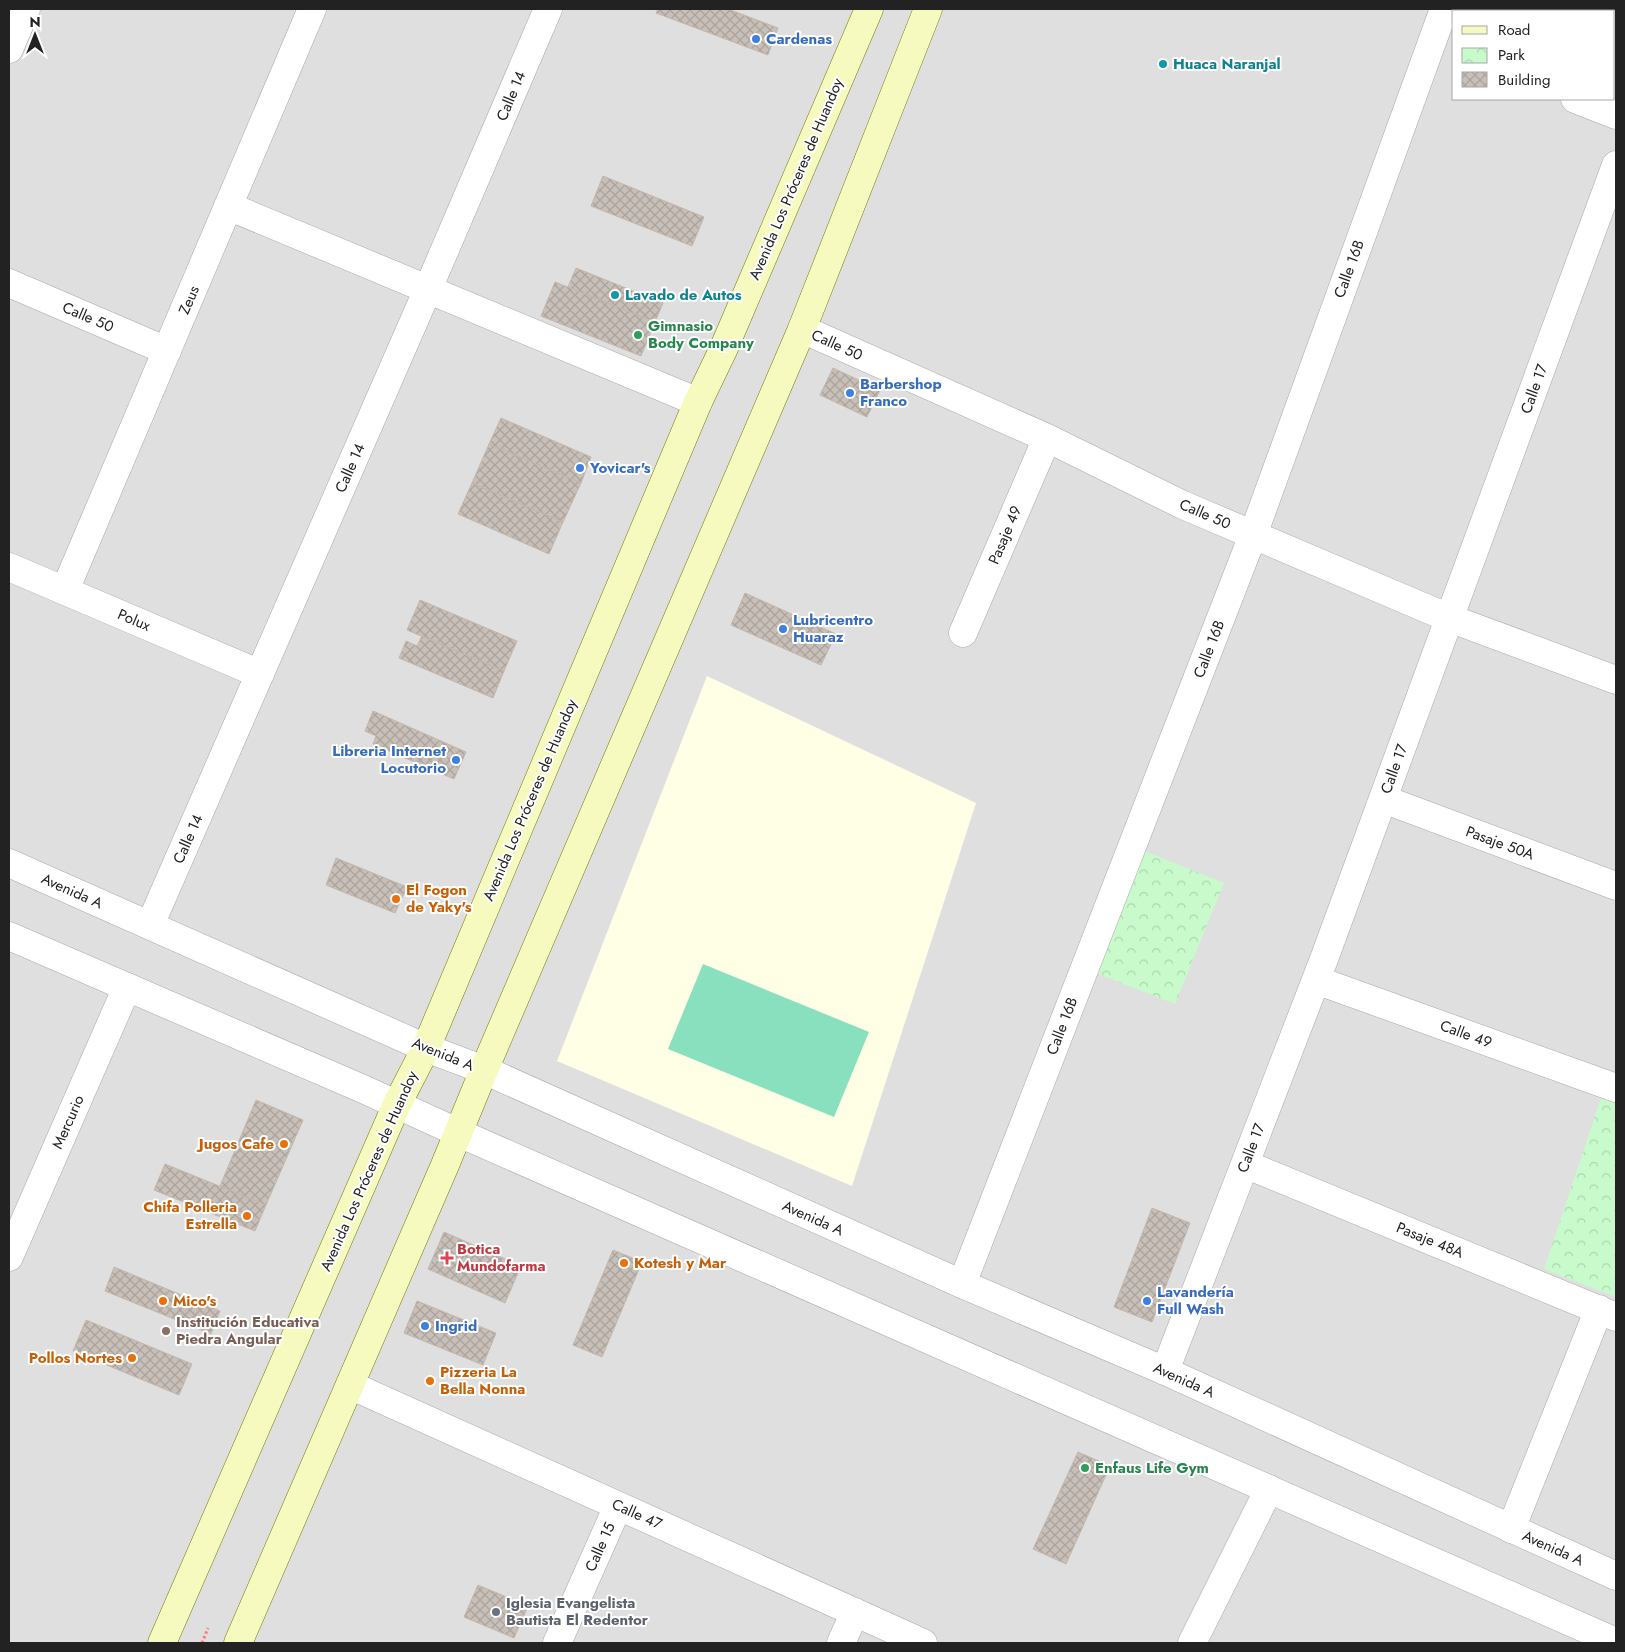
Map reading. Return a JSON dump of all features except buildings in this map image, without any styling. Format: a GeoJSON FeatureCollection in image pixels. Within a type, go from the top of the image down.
{"type":"FeatureCollection","features":[{"type":"Feature","properties":{"kind":"main road","name":"Avenida Los Próceres de Huandoy"},"geometry":{"type":"LineString","coordinates":[[162,1643],[397,1104],[426,1048],[698,402],[723,350],[868,9]]}},
{"type":"Feature","properties":{"kind":"main road"},"geometry":{"type":"LineString","coordinates":[[238,1643],[802,329],[928,9]]}},
{"type":"Feature","properties":{"kind":"street"},"geometry":{"type":"LineString","coordinates":[[9,49],[26,9]]}},
{"type":"Feature","properties":{"kind":"street","name":"Zeus"},"geometry":{"type":"LineString","coordinates":[[65,590],[312,9]]}},
{"type":"Feature","properties":{"kind":"street","name":"Calle 14"},"geometry":{"type":"LineString","coordinates":[[150,925],[428,289],[548,9]]}},
{"type":"Feature","properties":{"kind":"street","name":"Calle 16B"},"geometry":{"type":"LineString","coordinates":[[962,1284],[1443,48],[1444,9]]}},
{"type":"Feature","properties":{"kind":"street"},"geometry":{"type":"LineString","coordinates":[[1578,100],[1616,115]]}},
{"type":"Feature","properties":{"kind":"street","name":"Calle 17"},"geometry":{"type":"LineString","coordinates":[[1165,1372],[1316,980],[1616,165]]}},
{"type":"Feature","properties":{"kind":"street"},"geometry":{"type":"LineString","coordinates":[[228,206],[698,402]]}},
{"type":"Feature","properties":{"kind":"street","name":"Calle 50"},"geometry":{"type":"LineString","coordinates":[[9,283],[167,351]]}},
{"type":"Feature","properties":{"kind":"street","name":"Calle 50"},"geometry":{"type":"LineString","coordinates":[[802,329],[1047,438],[1183,505],[1449,618],[1616,680]]}},
{"type":"Feature","properties":{"kind":"street","name":"Pasaje 49"},"geometry":{"type":"LineString","coordinates":[[962,633],[1047,438]]}},
{"type":"Feature","properties":{"kind":"street","name":"Polux"},"geometry":{"type":"LineString","coordinates":[[9,567],[260,674]]}},
{"type":"Feature","properties":{"kind":"street","name":"Pasaje 50A"},"geometry":{"type":"LineString","coordinates":[[1383,799],[1616,886]]}},
{"type":"Feature","properties":{"kind":"street","name":"Avenida A"},"geometry":{"type":"LineString","coordinates":[[9,863],[426,1048],[484,1070],[962,1284],[1165,1372],[1616,1576]]}},
{"type":"Feature","properties":{"kind":"street"},"geometry":{"type":"LineString","coordinates":[[9,936],[397,1104],[458,1133],[1616,1642]]}},
{"type":"Feature","properties":{"kind":"street","name":"Calle 49"},"geometry":{"type":"LineString","coordinates":[[1316,980],[1616,1088]]}},
{"type":"Feature","properties":{"kind":"street","name":"Mercurio"},"geometry":{"type":"LineString","coordinates":[[9,1257],[127,987]]}},
{"type":"Feature","properties":{"kind":"street","name":"Pasaje 48A"},"geometry":{"type":"LineString","coordinates":[[1244,1164],[1608,1313]]}},
{"type":"Feature","properties":{"kind":"street"},"geometry":{"type":"LineString","coordinates":[[1511,1529],[1608,1313]]}},
{"type":"Feature","properties":{"kind":"street","name":"Calle 47"},"geometry":{"type":"LineString","coordinates":[[350,1385],[923,1643]]}},
{"type":"Feature","properties":{"kind":"street"},"geometry":{"type":"LineString","coordinates":[[1192,1643],[1269,1490]]}},
{"type":"Feature","properties":{"kind":"street","name":"Calle 15"},"geometry":{"type":"LineString","coordinates":[[557,1643],[618,1506]]}},
{"type":"Feature","properties":{"kind":"street"},"geometry":{"type":"LineString","coordinates":[[841,1643],[854,1612]]}},
{"type":"Feature","properties":{"kind":"shaded area"},"geometry":{"type":"Polygon","coordinates":[[[9,9],[1616,9],[1616,1643],[9,1643],[9,9]]]}},
{"type":"Feature","properties":{"kind":"shaded area"},"geometry":{"type":"Polygon","coordinates":[[[707,676],[976,803],[852,1186],[557,1061],[707,676]]]}},
{"type":"Feature","properties":{"kind":"green space"},"geometry":{"type":"Polygon","coordinates":[[[1142,850],[1224,883],[1175,1004],[1093,972],[1142,850]]]}},
{"type":"Feature","properties":{"kind":"green space"},"geometry":{"type":"Polygon","coordinates":[[[703,964],[869,1032],[834,1117],[668,1049],[703,964]]]}},
{"type":"Feature","properties":{"kind":"green space"},"geometry":{"type":"Polygon","coordinates":[[[1601,1098],[1616,1103],[1616,1297],[1544,1269],[1601,1098]]]}},
{"type":"Feature","properties":{"kind":"place","name":"Cardenas"},"geometry":{"type":"Point","coordinates":[756,39]}},
{"type":"Feature","properties":{"kind":"place","name":"Huaca Naranjal"},"geometry":{"type":"Point","coordinates":[1163,64]}},
{"type":"Feature","properties":{"kind":"place","name":"Lavado de Autos"},"geometry":{"type":"Point","coordinates":[615,295]}},
{"type":"Feature","properties":{"kind":"place","name":"Gimnasio Body Company"},"geometry":{"type":"Point","coordinates":[638,335]}},
{"type":"Feature","properties":{"kind":"place","name":"Barbershop Franco"},"geometry":{"type":"Point","coordinates":[850,393]}},
{"type":"Feature","properties":{"kind":"place","name":"Yovicar's"},"geometry":{"type":"Point","coordinates":[580,468]}},
{"type":"Feature","properties":{"kind":"place","name":"Lubricentro Huaraz"},"geometry":{"type":"Point","coordinates":[783,629]}},
{"type":"Feature","properties":{"kind":"place","name":"Libreria Internet Locutorio"},"geometry":{"type":"Point","coordinates":[456,760]}},
{"type":"Feature","properties":{"kind":"place","name":"El Fogon de Yaky's"},"geometry":{"type":"Point","coordinates":[396,899]}},
{"type":"Feature","properties":{"kind":"place","name":"Jugos Cafe"},"geometry":{"type":"Point","coordinates":[284,1144]}},
{"type":"Feature","properties":{"kind":"place","name":"Chifa Polleria Estrella"},"geometry":{"type":"Point","coordinates":[247,1216]}},
{"type":"Feature","properties":{"kind":"place","name":"Botica Mundofarma"},"geometry":{"type":"Point","coordinates":[447,1258]}},
{"type":"Feature","properties":{"kind":"place","name":"Kotesh y Mar"},"geometry":{"type":"Point","coordinates":[624,1263]}},
{"type":"Feature","properties":{"kind":"place","name":"Mico's"},"geometry":{"type":"Point","coordinates":[163,1301]}},
{"type":"Feature","properties":{"kind":"place","name":"Lavandería Full Wash"},"geometry":{"type":"Point","coordinates":[1147,1301]}},
{"type":"Feature","properties":{"kind":"place","name":"Ingrid"},"geometry":{"type":"Point","coordinates":[425,1326]}},
{"type":"Feature","properties":{"kind":"place","name":"Institución Educativa Piedra Angular"},"geometry":{"type":"Point","coordinates":[166,1331]}},
{"type":"Feature","properties":{"kind":"place","name":"Pollos Nortes"},"geometry":{"type":"Point","coordinates":[132,1358]}},
{"type":"Feature","properties":{"kind":"place","name":"Pizzeria La Bella Nonna"},"geometry":{"type":"Point","coordinates":[430,1381]}},
{"type":"Feature","properties":{"kind":"place","name":"Enfaus Life Gym"},"geometry":{"type":"Point","coordinates":[1085,1468]}},
{"type":"Feature","properties":{"kind":"place","name":"Iglesia Evangelista Bautista El Redentor"},"geometry":{"type":"Point","coordinates":[496,1612]}}]}
